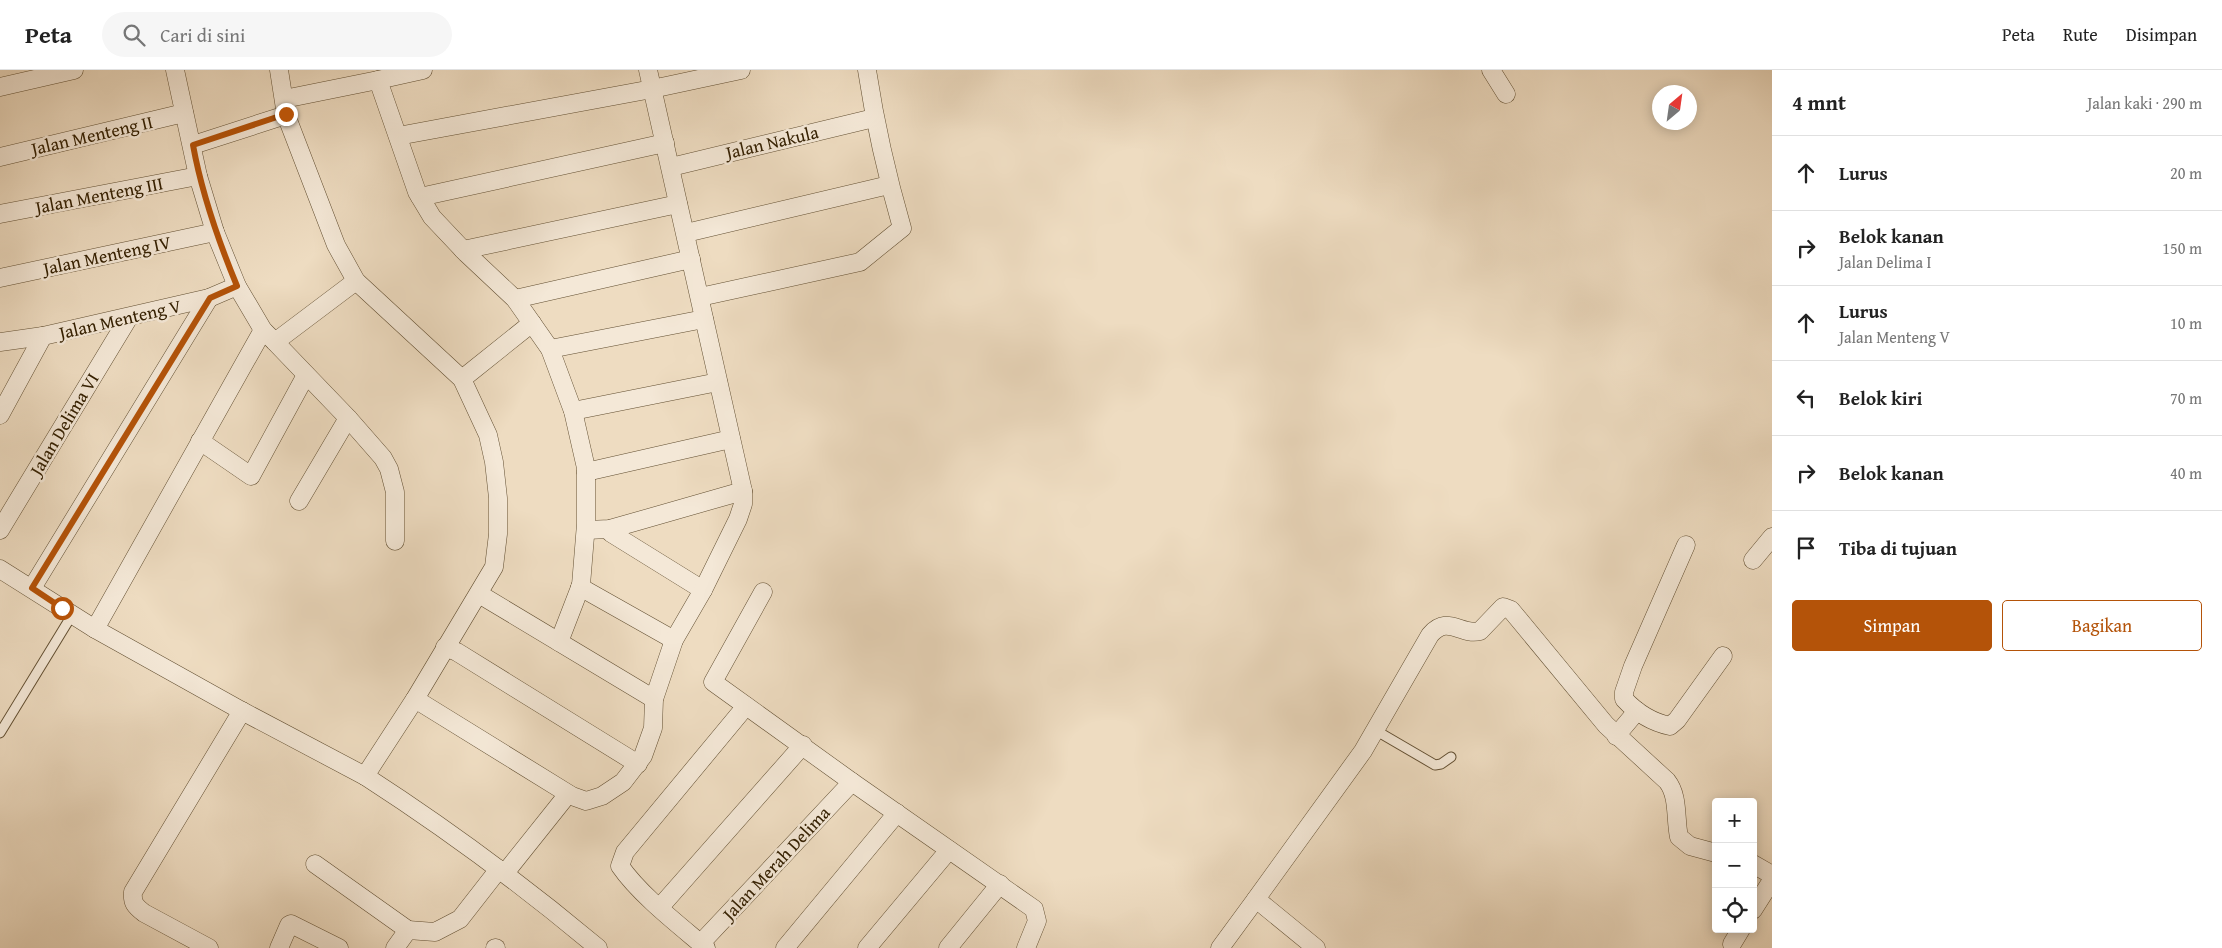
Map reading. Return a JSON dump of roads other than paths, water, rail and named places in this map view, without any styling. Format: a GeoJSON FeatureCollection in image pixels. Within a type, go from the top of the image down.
{"type":"FeatureCollection","features":[{"type":"Feature","properties":{"kind":"street"},"geometry":{"type":"LineString","coordinates":[[0,87],[74,70]]}},
{"type":"Feature","properties":{"kind":"street"},"geometry":{"type":"LineString","coordinates":[[176,70],[198,176],[215,232],[237,286],[269,336],[348,418],[383,458],[389,470],[395,492],[395,541]]}},
{"type":"Feature","properties":{"kind":"street"},"geometry":{"type":"LineString","coordinates":[[279,70],[285,107],[336,245],[356,281],[462,379],[488,435],[494,462],[498,498],[498,534],[494,567],[415,699],[365,776]]}},
{"type":"Feature","properties":{"kind":"street"},"geometry":{"type":"LineString","coordinates":[[193,145],[285,107],[378,80],[423,70]]}},
{"type":"Feature","properties":{"kind":"street"},"geometry":{"type":"LineString","coordinates":[[415,699],[568,794],[579,800],[593,800],[623,782],[638,764],[647,747],[653,728],[654,699],[674,640],[703,590],[738,519],[743,504],[743,491],[648,70]]}},
{"type":"Feature","properties":{"kind":"street"},"geometry":{"type":"LineString","coordinates":[[398,136],[652,89],[741,70]]}},
{"type":"Feature","properties":{"kind":"street"},"geometry":{"type":"LineString","coordinates":[[700,297],[860,262],[902,228],[889,185],[882,143],[874,118],[867,70]]}},
{"type":"Feature","properties":{"kind":"street"},"geometry":{"type":"LineString","coordinates":[[1491,70],[1506,94]]}},
{"type":"Feature","properties":{"kind":"street"},"geometry":{"type":"LineString","coordinates":[[378,80],[420,197],[432,217],[463,250],[515,299],[550,349],[573,411],[586,472],[586,530],[580,587],[559,642]]}},
{"type":"Feature","properties":{"kind":"street","name":"Jalan Menteng II"},"geometry":{"type":"LineString","coordinates":[[0,156],[184,113]]}},
{"type":"Feature","properties":{"kind":"street","name":"Jalan Nakula"},"geometry":{"type":"LineString","coordinates":[[671,166],[874,118]]}},
{"type":"Feature","properties":{"kind":"street"},"geometry":{"type":"LineString","coordinates":[[420,197],[665,143]]}},
{"type":"Feature","properties":{"kind":"street","name":"Jalan Menteng III"},"geometry":{"type":"LineString","coordinates":[[0,214],[198,176]]}},
{"type":"Feature","properties":{"kind":"street"},"geometry":{"type":"LineString","coordinates":[[686,233],[889,185]]}},
{"type":"Feature","properties":{"kind":"street"},"geometry":{"type":"LineString","coordinates":[[463,250],[678,204]]}},
{"type":"Feature","properties":{"kind":"street","name":"Jalan Menteng IV"},"geometry":{"type":"LineString","coordinates":[[0,278],[215,232]]}},
{"type":"Feature","properties":{"kind":"street"},"geometry":{"type":"LineString","coordinates":[[515,299],[691,259]]}},
{"type":"Feature","properties":{"kind":"street"},"geometry":{"type":"LineString","coordinates":[[95,629],[200,441],[269,336],[356,281]]}},
{"type":"Feature","properties":{"kind":"street","name":"Jalan Menteng V"},"geometry":{"type":"LineString","coordinates":[[0,342],[43,336],[210,298],[237,286]]}},
{"type":"Feature","properties":{"kind":"street"},"geometry":{"type":"LineString","coordinates":[[32,588],[210,298]]}},
{"type":"Feature","properties":{"kind":"street","name":"Jalan Delima VI"},"geometry":{"type":"LineString","coordinates":[[0,530],[129,317]]}},
{"type":"Feature","properties":{"kind":"street"},"geometry":{"type":"LineString","coordinates":[[550,349],[704,319]]}},
{"type":"Feature","properties":{"kind":"street"},"geometry":{"type":"LineString","coordinates":[[462,379],[532,323]]}},
{"type":"Feature","properties":{"kind":"street"},"geometry":{"type":"LineString","coordinates":[[0,415],[43,336]]}},
{"type":"Feature","properties":{"kind":"street"},"geometry":{"type":"LineString","coordinates":[[200,441],[251,476],[306,375]]}},
{"type":"Feature","properties":{"kind":"street"},"geometry":{"type":"LineString","coordinates":[[573,411],[718,382]]}},
{"type":"Feature","properties":{"kind":"street"},"geometry":{"type":"LineString","coordinates":[[299,502],[348,418]]}},
{"type":"Feature","properties":{"kind":"street"},"geometry":{"type":"LineString","coordinates":[[586,472],[731,439]]}},
{"type":"Feature","properties":{"kind":"street"},"geometry":{"type":"LineString","coordinates":[[586,530],[610,529],[743,491]]}},
{"type":"Feature","properties":{"kind":"street"},"geometry":{"type":"LineString","coordinates":[[610,529],[611,533],[703,590]]}},
{"type":"Feature","properties":{"kind":"street"},"geometry":{"type":"LineString","coordinates":[[1753,560],[1772,537]]}},
{"type":"Feature","properties":{"kind":"street"},"geometry":{"type":"LineString","coordinates":[[1686,545],[1637,658],[1624,692],[1624,699],[1637,712],[1658,724],[1670,726],[1677,720],[1723,656]]}},
{"type":"Feature","properties":{"kind":"street"},"geometry":{"type":"LineString","coordinates":[[0,569],[95,629],[393,793],[542,900],[598,948]]}},
{"type":"Feature","properties":{"kind":"street"},"geometry":{"type":"LineString","coordinates":[[580,587],[674,640]]}},
{"type":"Feature","properties":{"kind":"street"},"geometry":{"type":"LineString","coordinates":[[763,592],[713,682],[1034,909],[1037,921],[1026,948]]}},
{"type":"Feature","properties":{"kind":"street"},"geometry":{"type":"LineString","coordinates":[[479,594],[654,699]]}},
{"type":"Feature","properties":{"kind":"street"},"geometry":{"type":"LineString","coordinates":[[1220,948],[1347,776],[1434,629],[1447,625],[1475,632],[1480,631],[1503,607],[1511,610],[1616,736],[1667,780],[1672,787],[1679,837],[1690,846],[1712,852]]}},
{"type":"Feature","properties":{"kind":"street"},"geometry":{"type":"LineString","coordinates":[[445,647],[457,652],[638,764]]}},
{"type":"Feature","properties":{"kind":"street"},"geometry":{"type":"LineString","coordinates":[[703,946],[660,908],[625,874],[620,866],[622,857],[746,706]]}},
{"type":"Feature","properties":{"kind":"street"},"geometry":{"type":"LineString","coordinates":[[209,948],[144,913],[136,907],[132,900],[134,892],[198,782],[242,711]]}},
{"type":"Feature","properties":{"kind":"street"},"geometry":{"type":"LineString","coordinates":[[1616,736],[1637,712]]}},
{"type":"Feature","properties":{"kind":"street"},"geometry":{"type":"LineString","coordinates":[[660,908],[803,746]]}},
{"type":"Feature","properties":{"kind":"street","name":"Jalan Merah Delima"},"geometry":{"type":"LineString","coordinates":[[703,946],[852,782]]}},
{"type":"Feature","properties":{"kind":"street"},"geometry":{"type":"LineString","coordinates":[[315,864],[408,930],[435,932],[460,919],[505,873],[568,794]]}},
{"type":"Feature","properties":{"kind":"street"},"geometry":{"type":"LineString","coordinates":[[785,948],[897,813]]}},
{"type":"Feature","properties":{"kind":"street"},"geometry":{"type":"LineString","coordinates":[[867,948],[949,850]]}},
{"type":"Feature","properties":{"kind":"street"},"geometry":{"type":"LineString","coordinates":[[1757,866],[1772,875]]}},
{"type":"Feature","properties":{"kind":"street"},"geometry":{"type":"LineString","coordinates":[[1757,904],[1772,880]]}},
{"type":"Feature","properties":{"kind":"street"},"geometry":{"type":"LineString","coordinates":[[948,948],[1000,884]]}},
{"type":"Feature","properties":{"kind":"street"},"geometry":{"type":"LineString","coordinates":[[1256,899],[1316,948]]}},
{"type":"Feature","properties":{"kind":"street"},"geometry":{"type":"LineString","coordinates":[[278,948],[290,924],[339,948]]}},
{"type":"Feature","properties":{"kind":"street"},"geometry":{"type":"LineString","coordinates":[[395,948],[408,930]]}},
{"type":"Feature","properties":{"kind":"lane"},"geometry":{"type":"LineString","coordinates":[[0,733],[72,615]]}},
{"type":"Feature","properties":{"kind":"lane"},"geometry":{"type":"LineString","coordinates":[[1375,730],[1432,764],[1441,764],[1451,757]]}}]}
